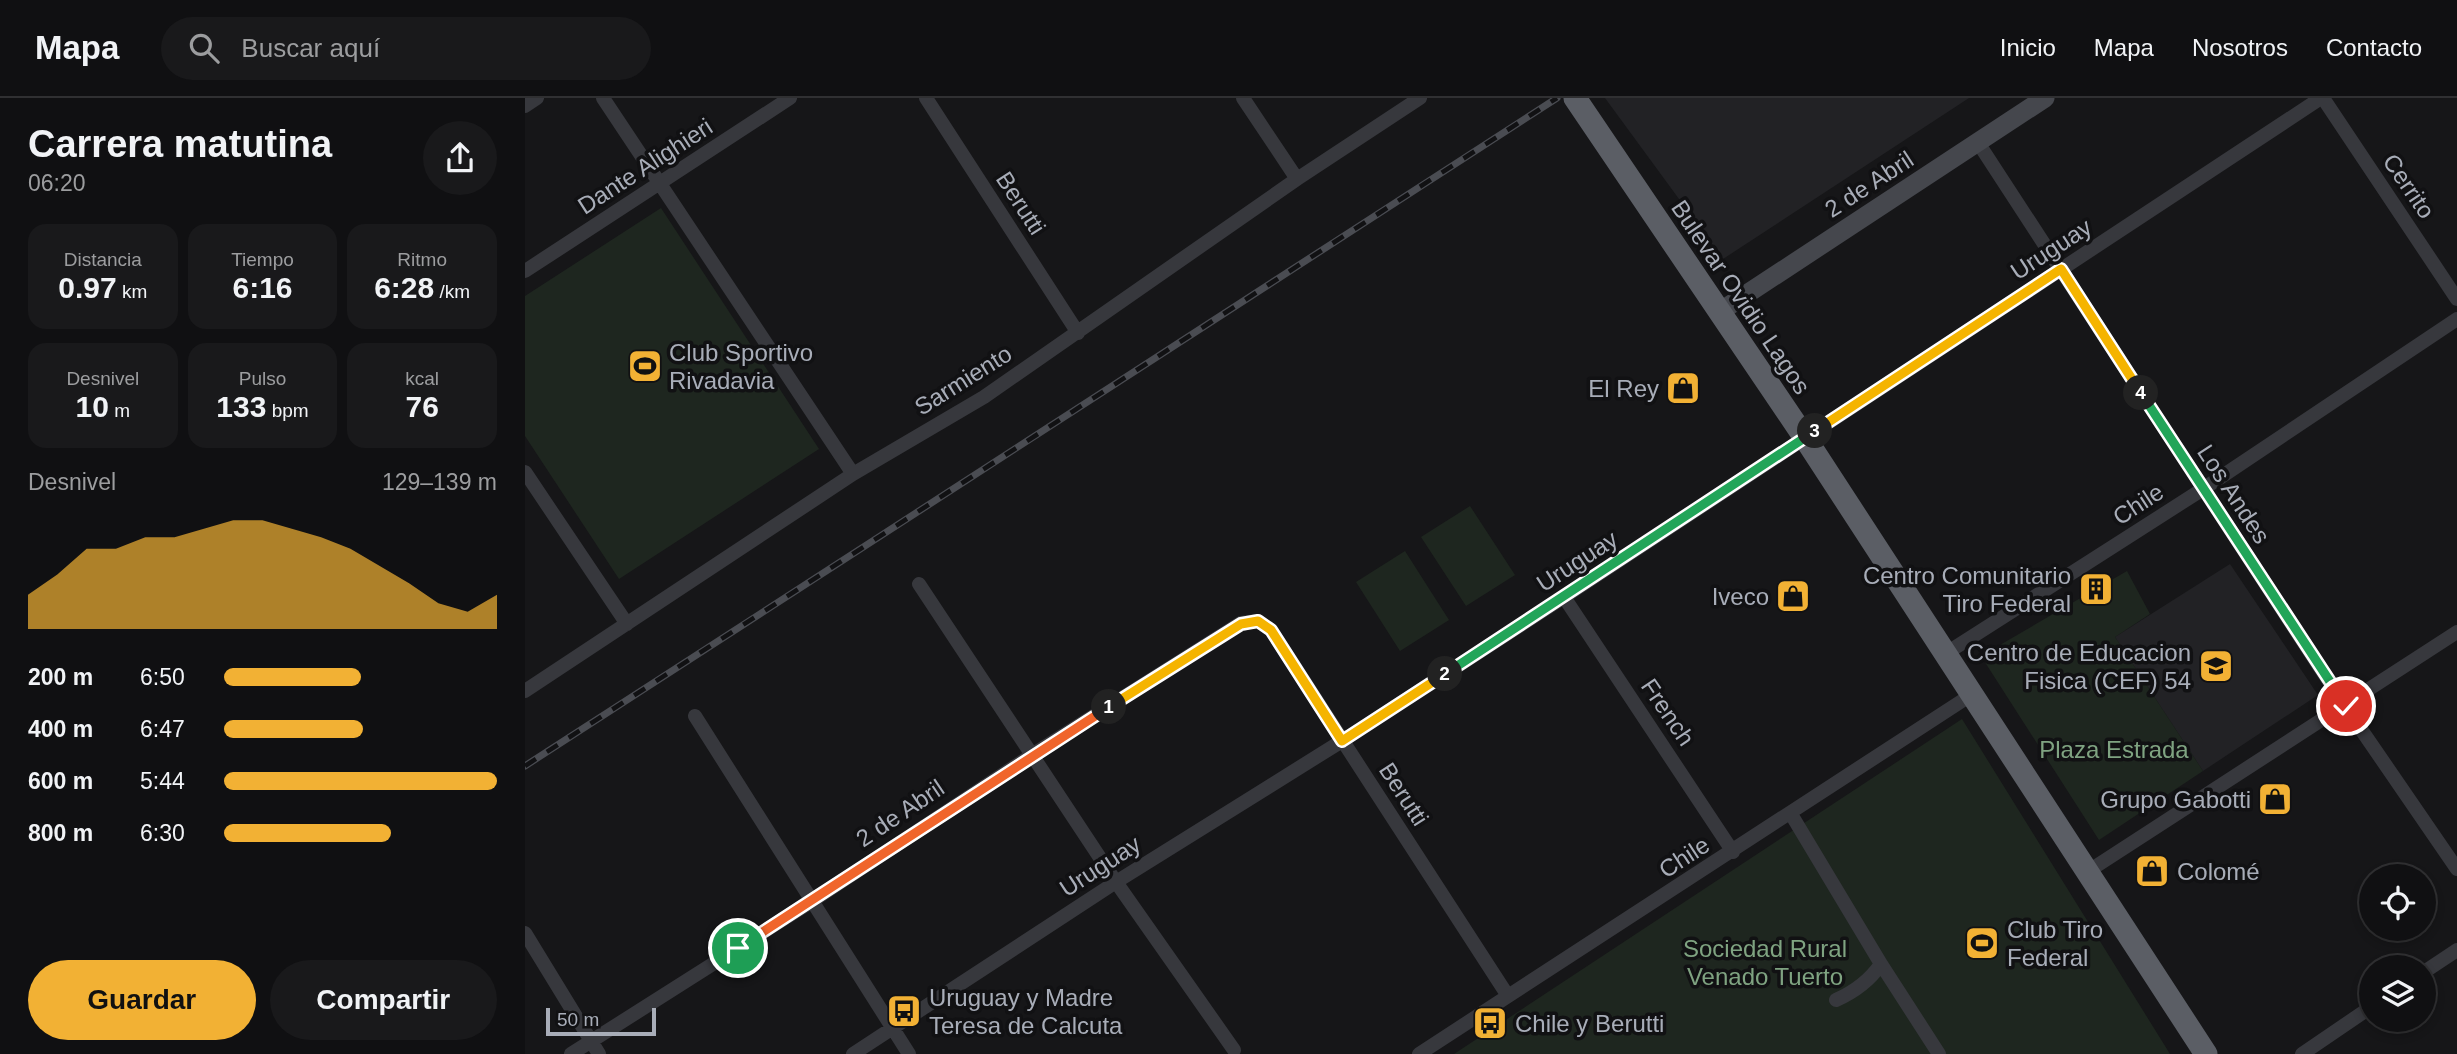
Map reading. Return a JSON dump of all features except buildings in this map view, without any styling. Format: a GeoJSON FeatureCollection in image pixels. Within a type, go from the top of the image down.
{"type":"FeatureCollection","features":[{"type":"Feature","properties":{"kind":"highway","name":"Bulevar Ovidio Lagos"},"geometry":{"type":"LineString","coordinates":[[1575,98],[1805,438],[2206,1054]]}},
{"type":"Feature","properties":{"kind":"main road","name":"2 de Abril"},"geometry":{"type":"LineString","coordinates":[[1721,311],[2045,98]]}},
{"type":"Feature","properties":{"kind":"street"},"geometry":{"type":"LineString","coordinates":[[525,106],[537,98]]}},
{"type":"Feature","properties":{"kind":"street"},"geometry":{"type":"LineString","coordinates":[[603,98],[853,474]]}},
{"type":"Feature","properties":{"kind":"street","name":"Dante Alighieri"},"geometry":{"type":"LineString","coordinates":[[525,271],[790,98]]}},
{"type":"Feature","properties":{"kind":"street","name":"Berutti"},"geometry":{"type":"LineString","coordinates":[[926,98],[1078,333]]}},
{"type":"Feature","properties":{"kind":"street"},"geometry":{"type":"LineString","coordinates":[[1243,98],[1297,179]]}},
{"type":"Feature","properties":{"kind":"street","name":"Sarmiento"},"geometry":{"type":"LineString","coordinates":[[525,691],[853,474],[983,397],[1297,179],[1420,98]]}},
{"type":"Feature","properties":{"kind":"street","name":"Uruguay"},"geometry":{"type":"LineString","coordinates":[[853,1054],[1116,882],[1342,741],[1564,597],[2322,98]]}},
{"type":"Feature","properties":{"kind":"street","name":"Cerrito"},"geometry":{"type":"LineString","coordinates":[[2322,98],[2457,299]]}},
{"type":"Feature","properties":{"kind":"street","name":"Los Andes"},"geometry":{"type":"LineString","coordinates":[[1977,141],[2346,706],[2457,869]]}},
{"type":"Feature","properties":{"kind":"street","name":"Chile"},"geometry":{"type":"LineString","coordinates":[[1945,654],[2203,489],[2457,319]]}},
{"type":"Feature","properties":{"kind":"street"},"geometry":{"type":"LineString","coordinates":[[525,472],[627,624]]}},
{"type":"Feature","properties":{"kind":"street"},"geometry":{"type":"LineString","coordinates":[[919,584],[1116,882],[1234,1050]]}},
{"type":"Feature","properties":{"kind":"street","name":"French"},"geometry":{"type":"LineString","coordinates":[[1564,597],[1733,852]]}},
{"type":"Feature","properties":{"kind":"street","name":"Berutti"},"geometry":{"type":"LineString","coordinates":[[1258,621],[1271,630],[1508,996]]}},
{"type":"Feature","properties":{"kind":"street","name":"2 de Abril"},"geometry":{"type":"LineString","coordinates":[[571,1054],[595,1048],[1032,755],[1241,624],[1258,621]]}},
{"type":"Feature","properties":{"kind":"street"},"geometry":{"type":"LineString","coordinates":[[2087,872],[2457,632]]}},
{"type":"Feature","properties":{"kind":"street","name":"Chile"},"geometry":{"type":"LineString","coordinates":[[1419,1054],[1971,695]]}},
{"type":"Feature","properties":{"kind":"street"},"geometry":{"type":"LineString","coordinates":[[695,716],[909,1054]]}},
{"type":"Feature","properties":{"kind":"street"},"geometry":{"type":"LineString","coordinates":[[1791,814],[1881,964],[1939,1054]]}},
{"type":"Feature","properties":{"kind":"street"},"geometry":{"type":"LineString","coordinates":[[525,933],[595,1048]]}},
{"type":"Feature","properties":{"kind":"street"},"geometry":{"type":"LineString","coordinates":[[2436,964],[2457,950]]}},
{"type":"Feature","properties":{"kind":"street"},"geometry":{"type":"LineString","coordinates":[[1836,1000],[1873,976],[1881,964]]}},
{"type":"Feature","properties":{"kind":"street"},"geometry":{"type":"LineString","coordinates":[[2302,1054],[2359,1015]]}},
{"type":"Feature","properties":{"kind":"shaded area"},"geometry":{"type":"Polygon","coordinates":[[[1605,98],[1969,98],[1723,259],[1605,98]]]}},
{"type":"Feature","properties":{"kind":"shaded area","name":"Centro de Educacion Fisica (CEF) 54"},"geometry":{"type":"Polygon","coordinates":[[[2230,564],[2318,695],[2203,771],[2115,637],[2230,564]]]}},
{"type":"Feature","properties":{"kind":"green space","name":"Club Sportivo Rivadavia"},"geometry":{"type":"Polygon","coordinates":[[[661,208],[819,449],[619,579],[525,436],[525,296],[661,208]]]}},
{"type":"Feature","properties":{"kind":"green space"},"geometry":{"type":"Polygon","coordinates":[[[1470,506],[1515,575],[1466,606],[1421,537],[1470,506]]]}},
{"type":"Feature","properties":{"kind":"green space"},"geometry":{"type":"Polygon","coordinates":[[[1405,551],[1449,620],[1400,651],[1356,582],[1405,551]]]}},
{"type":"Feature","properties":{"kind":"green space","name":"Plaza Estrada"},"geometry":{"type":"Polygon","coordinates":[[[2127,571],[2150,614],[2115,637],[2203,771],[2099,840],[1981,656],[2127,571]]]}},
{"type":"Feature","properties":{"kind":"green space","name":"Sociedad Rural Venado Tuerto"},"geometry":{"type":"Polygon","coordinates":[[[1962,719],[2170,1054],[1454,1054],[1962,719]]]}},
{"type":"Feature","properties":{"kind":"railway"},"geometry":{"type":"LineString","coordinates":[[525,766],[1557,98]]}},
{"type":"Feature","properties":{"kind":"place","name":"Club Sportivo Rivadavia"},"geometry":{"type":"Point","coordinates":[645,366]}},
{"type":"Feature","properties":{"kind":"place","name":"El Rey"},"geometry":{"type":"Point","coordinates":[1683,388]}},
{"type":"Feature","properties":{"kind":"place","name":"Centro Comunitario Tiro Federal"},"geometry":{"type":"Point","coordinates":[2096,589]}},
{"type":"Feature","properties":{"kind":"place","name":"Iveco"},"geometry":{"type":"Point","coordinates":[1793,596]}},
{"type":"Feature","properties":{"kind":"place","name":"Centro de Educacion Fisica (CEF) 54"},"geometry":{"type":"Point","coordinates":[2216,666]}},
{"type":"Feature","properties":{"kind":"place","name":"Grupo Gabotti"},"geometry":{"type":"Point","coordinates":[2275,799]}},
{"type":"Feature","properties":{"kind":"place","name":"Colomé"},"geometry":{"type":"Point","coordinates":[2152,871]}},
{"type":"Feature","properties":{"kind":"place","name":"Club Tiro Federal"},"geometry":{"type":"Point","coordinates":[1982,943]}},
{"type":"Feature","properties":{"kind":"place","name":"Uruguay y Madre Teresa de Calcuta"},"geometry":{"type":"Point","coordinates":[904,1011]}},
{"type":"Feature","properties":{"kind":"place","name":"Chile y Berutti"},"geometry":{"type":"Point","coordinates":[1490,1023]}},
{"type":"Feature","properties":{"kind":"route"},"geometry":{"type":"LineString","coordinates":[[738,948],[1032,755],[1241,624],[1258,621],[1271,630],[1342,741],[2061,269],[2346,706]]}}]}
